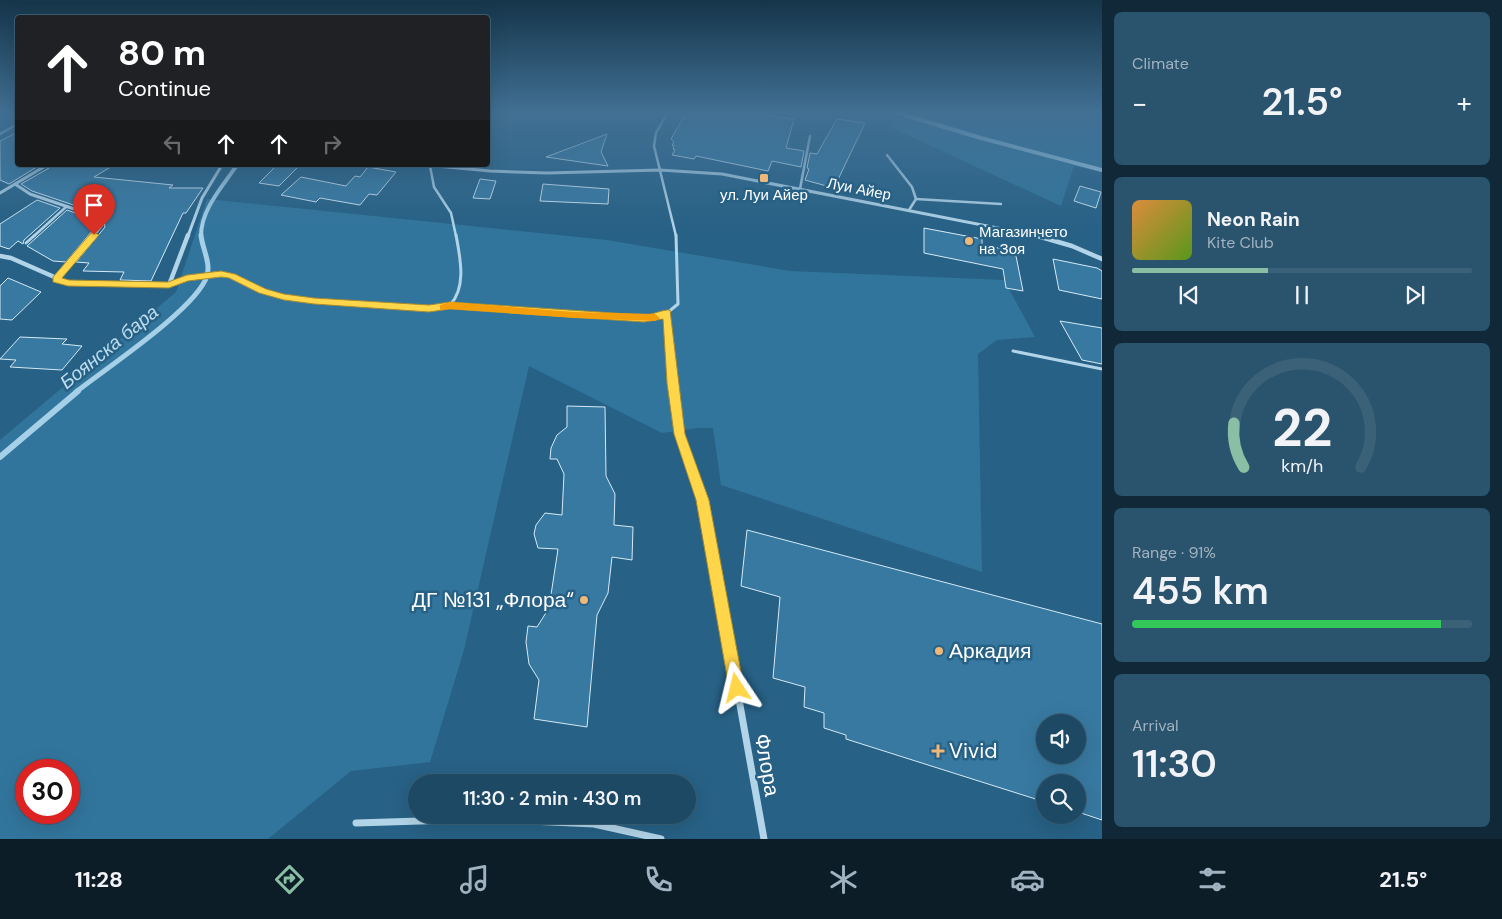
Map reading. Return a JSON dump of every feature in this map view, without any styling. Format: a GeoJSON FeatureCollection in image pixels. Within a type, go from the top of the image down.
{"type":"FeatureCollection","features":[{"type":"Feature","properties":{"kind":"street"},"geometry":{"type":"LineString","coordinates":[[0,192],[44,167]]}},
{"type":"Feature","properties":{"kind":"street"},"geometry":{"type":"LineString","coordinates":[[0,256],[11,258],[68,283],[169,285],[202,198],[221,167]]}},
{"type":"Feature","properties":{"kind":"street","name":"Луи Айер"},"geometry":{"type":"LineString","coordinates":[[468,167],[547,173],[660,170],[722,174],[1032,234],[1072,246],[1102,259]]}},
{"type":"Feature","properties":{"kind":"street"},"geometry":{"type":"LineString","coordinates":[[15,184],[30,194],[101,218],[102,225],[56,279]]}},
{"type":"Feature","properties":{"kind":"street","name":"Флора"},"geometry":{"type":"LineString","coordinates":[[679,434],[703,500],[764,839]]}},
{"type":"Feature","properties":{"kind":"street"},"geometry":{"type":"LineString","coordinates":[[356,823],[485,819],[594,824],[661,839]]}},
{"type":"Feature","properties":{"kind":"lane"},"geometry":{"type":"LineString","coordinates":[[169,285],[187,278],[221,274],[232,276],[263,291],[284,297],[420,308],[443,308],[450,305],[644,319],[656,318],[667,313],[678,304],[678,247],[676,229],[656,151]]}},
{"type":"Feature","properties":{"kind":"lane"},"geometry":{"type":"LineString","coordinates":[[800,189],[807,151]]}},
{"type":"Feature","properties":{"kind":"lane"},"geometry":{"type":"LineString","coordinates":[[887,155],[912,187],[916,199]]}},
{"type":"Feature","properties":{"kind":"lane"},"geometry":{"type":"LineString","coordinates":[[430,167],[431,180],[435,192],[447,205],[452,215],[456,234],[460,284],[459,294],[450,305]]}},
{"type":"Feature","properties":{"kind":"lane"},"geometry":{"type":"LineString","coordinates":[[916,199],[1001,204]]}},
{"type":"Feature","properties":{"kind":"lane"},"geometry":{"type":"LineString","coordinates":[[909,210],[916,199]]}},
{"type":"Feature","properties":{"kind":"lane"},"geometry":{"type":"LineString","coordinates":[[26,243],[66,207]]}},
{"type":"Feature","properties":{"kind":"lane"},"geometry":{"type":"LineString","coordinates":[[667,313],[672,383],[679,434]]}},
{"type":"Feature","properties":{"kind":"lane"},"geometry":{"type":"LineString","coordinates":[[1013,351],[1102,369]]}},
{"type":"Feature","properties":{"kind":"shaded area"},"geometry":{"type":"Polygon","coordinates":[[[942,151],[1102,151],[1102,172],[1074,166],[1061,206],[942,151]]]}},
{"type":"Feature","properties":{"kind":"shaded area"},"geometry":{"type":"Polygon","coordinates":[[[207,199],[607,240],[790,271],[1004,280],[1035,337],[997,340],[978,354],[982,572],[721,485],[713,428],[662,433],[529,366],[464,650],[430,762],[351,771],[268,839],[0,839],[0,440],[176,292],[207,199]]]}},
{"type":"Feature","properties":{"kind":"building"},"geometry":{"type":"Polygon","coordinates":[[[0,151],[15,151],[15,167],[37,167],[9,184],[0,180],[0,151]]]}},
{"type":"Feature","properties":{"kind":"building"},"geometry":{"type":"Polygon","coordinates":[[[562,151],[601,151],[608,166],[546,157],[562,151]]]}},
{"type":"Feature","properties":{"kind":"building"},"geometry":{"type":"Polygon","coordinates":[[[674,151],[804,151],[801,167],[772,161],[768,171],[696,156],[694,159],[672,155],[674,151]]]}},
{"type":"Feature","properties":{"kind":"building"},"geometry":{"type":"Polygon","coordinates":[[[819,151],[852,151],[834,188],[805,180],[809,169],[807,168],[810,153],[817,154],[819,151]]]}},
{"type":"Feature","properties":{"kind":"building"},"geometry":{"type":"Polygon","coordinates":[[[111,167],[94,177],[173,185],[169,188],[203,188],[186,213],[183,213],[151,281],[120,280],[124,272],[83,271],[89,263],[76,262],[105,227],[103,215],[32,191],[21,184],[49,168],[111,167]]]}},
{"type":"Feature","properties":{"kind":"building"},"geometry":{"type":"Polygon","coordinates":[[[275,167],[298,167],[279,186],[259,183],[275,167]]]}},
{"type":"Feature","properties":{"kind":"building"},"geometry":{"type":"Polygon","coordinates":[[[368,167],[396,172],[377,195],[369,194],[360,205],[320,198],[316,202],[281,195],[301,177],[346,186],[355,176],[360,177],[368,167]]]}},
{"type":"Feature","properties":{"kind":"building"},"geometry":{"type":"Polygon","coordinates":[[[480,179],[496,181],[490,199],[473,198],[480,179]]]}},
{"type":"Feature","properties":{"kind":"building"},"geometry":{"type":"Polygon","coordinates":[[[543,184],[609,189],[608,204],[540,201],[543,184]]]}},
{"type":"Feature","properties":{"kind":"building"},"geometry":{"type":"Polygon","coordinates":[[[1080,186],[1101,192],[1096,208],[1074,201],[1080,186]]]}},
{"type":"Feature","properties":{"kind":"building"},"geometry":{"type":"Polygon","coordinates":[[[37,200],[60,208],[24,240],[23,244],[18,241],[9,249],[0,246],[0,224],[37,200]]]}},
{"type":"Feature","properties":{"kind":"building"},"geometry":{"type":"Polygon","coordinates":[[[67,210],[98,221],[98,224],[66,262],[53,261],[27,246],[67,210]]]}},
{"type":"Feature","properties":{"kind":"building"},"geometry":{"type":"Polygon","coordinates":[[[924,228],[982,239],[982,245],[1015,251],[1023,291],[1006,288],[1003,269],[924,253],[924,228]]]}},
{"type":"Feature","properties":{"kind":"building"},"geometry":{"type":"Polygon","coordinates":[[[1053,259],[1097,268],[1102,271],[1102,299],[1059,290],[1053,259]]]}},
{"type":"Feature","properties":{"kind":"building"},"geometry":{"type":"Polygon","coordinates":[[[8,278],[41,292],[12,320],[0,319],[0,286],[8,278]]]}},
{"type":"Feature","properties":{"kind":"building"},"geometry":{"type":"Polygon","coordinates":[[[1060,321],[1102,328],[1102,364],[1082,360],[1060,321]]]}},
{"type":"Feature","properties":{"kind":"building"},"geometry":{"type":"Polygon","coordinates":[[[20,337],[67,339],[62,344],[82,346],[62,370],[10,367],[16,360],[0,359],[20,337]]]}},
{"type":"Feature","properties":{"kind":"building"},"geometry":{"type":"Polygon","coordinates":[[[567,406],[605,407],[606,476],[615,494],[614,525],[633,527],[632,560],[612,557],[608,593],[597,615],[587,727],[534,719],[539,680],[529,664],[526,642],[528,626],[537,627],[549,608],[558,549],[538,548],[534,534],[536,525],[545,513],[562,515],[564,474],[557,459],[550,459],[551,448],[557,435],[567,427],[567,406]]]}},
{"type":"Feature","properties":{"kind":"building","name":"Аркадия"},"geometry":{"type":"Polygon","coordinates":[[[747,530],[1102,624],[1102,820],[1086,815],[1086,774],[1036,774],[1036,799],[846,739],[846,735],[824,728],[824,713],[804,707],[805,687],[773,678],[780,597],[741,586],[747,530]]]}},
{"type":"Feature","properties":{"kind":"waterway"},"geometry":{"type":"LineString","coordinates":[[1031,151],[1102,170]]}},
{"type":"Feature","properties":{"kind":"waterway","name":"Боянска бара"},"geometry":{"type":"LineString","coordinates":[[201,235],[202,226],[209,207],[236,167]]}},
{"type":"Feature","properties":{"kind":"waterway","name":"Боянска бара"},"geometry":{"type":"LineString","coordinates":[[76,392],[169,321],[199,289],[208,271],[201,235]]}},
{"type":"Feature","properties":{"kind":"waterway","name":"Боянска бара"},"geometry":{"type":"LineString","coordinates":[[0,457],[78,391]]}},
{"type":"Feature","properties":{"kind":"slow traffic"},"geometry":{"type":"LineString","coordinates":[[444,307],[450,305],[574,315],[655,318]]}},
{"type":"Feature","properties":{"kind":"place","name":"ул. Луи Айер"},"geometry":{"type":"Point","coordinates":[764,178]}},
{"type":"Feature","properties":{"kind":"place","name":"Магазинчето на Зоя"},"geometry":{"type":"Point","coordinates":[969,241]}},
{"type":"Feature","properties":{"kind":"place","name":"ДГ №131 „Флора“"},"geometry":{"type":"Point","coordinates":[584,600]}},
{"type":"Feature","properties":{"kind":"place","name":"Аркадия"},"geometry":{"type":"Point","coordinates":[939,651]}},
{"type":"Feature","properties":{"kind":"place","name":"Vivid"},"geometry":{"type":"Point","coordinates":[938,751]}},
{"type":"Feature","properties":{"kind":"route"},"geometry":{"type":"LineString","coordinates":[[94,235],[56,279],[68,283],[169,285],[187,278],[221,274],[232,276],[245,284],[263,291],[284,297],[314,301],[429,308],[443,308],[450,305],[644,319],[656,318],[667,313],[672,383],[679,434],[703,500],[737,688]]}}]}
